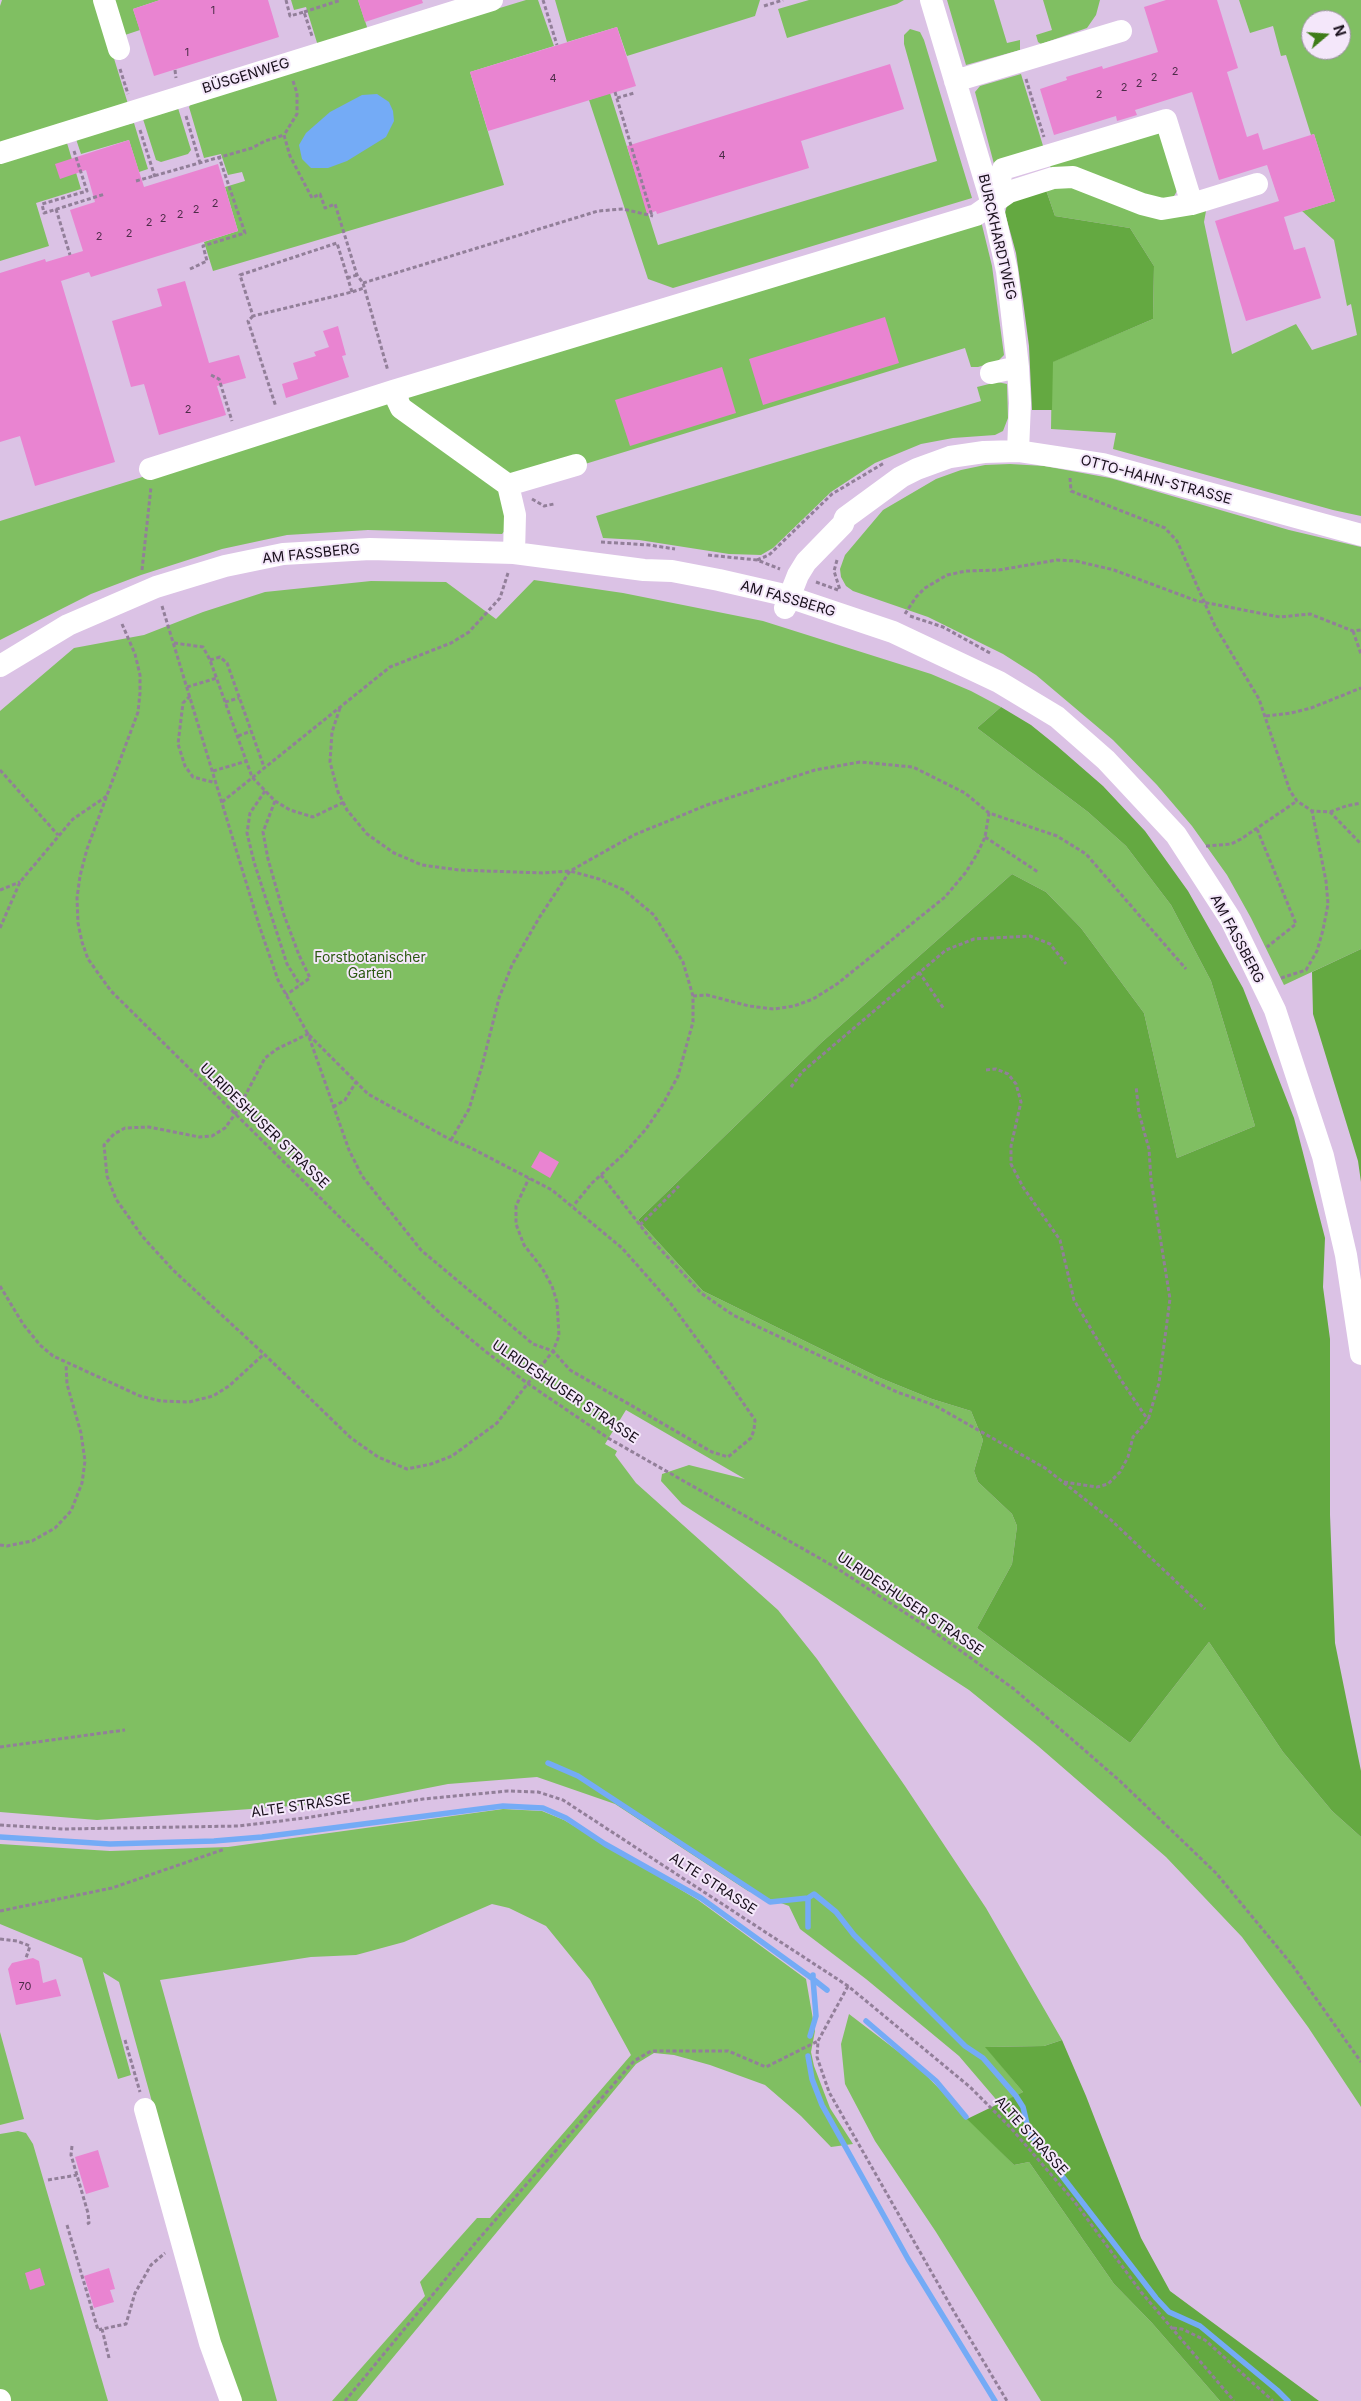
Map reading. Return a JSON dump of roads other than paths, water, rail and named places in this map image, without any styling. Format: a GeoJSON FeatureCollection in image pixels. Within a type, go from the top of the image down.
{"type":"FeatureCollection","features":[{"type":"Feature","properties":{"kind":"street"},"geometry":{"type":"LineString","coordinates":[[104,0],[120,59]]}},
{"type":"Feature","properties":{"kind":"street","name":"BÜSGENWEG"},"geometry":{"type":"LineString","coordinates":[[0,152],[68,131],[131,102],[492,0]]}},
{"type":"Feature","properties":{"kind":"street","name":"BURCKHARDTWEG"},"geometry":{"type":"LineString","coordinates":[[930,0],[992,204],[1007,271],[1018,367],[1020,402],[1018,451]]}},
{"type":"Feature","properties":{"kind":"street"},"geometry":{"type":"LineString","coordinates":[[954,81],[1121,31]]}},
{"type":"Feature","properties":{"kind":"street"},"geometry":{"type":"LineString","coordinates":[[992,204],[1003,169],[1166,120],[1192,204]]}},
{"type":"Feature","properties":{"kind":"street"},"geometry":{"type":"LineString","coordinates":[[151,476],[238,441],[393,391],[976,216],[1009,192],[1053,178],[1066,177],[1152,208],[1174,208],[1192,204],[1257,184]]}},
{"type":"Feature","properties":{"kind":"street"},"geometry":{"type":"LineString","coordinates":[[992,373],[1018,367]]}},
{"type":"Feature","properties":{"kind":"street"},"geometry":{"type":"LineString","coordinates":[[393,391],[401,408],[508,484],[515,515],[514,553]]}},
{"type":"Feature","properties":{"kind":"street","name":"OTTO-HAHN-STRASSE"},"geometry":{"type":"LineString","coordinates":[[782,601],[806,562],[843,524],[844,518],[901,477],[917,469],[950,458],[984,452],[1018,451],[1104,464],[1361,535]]}},
{"type":"Feature","properties":{"kind":"street"},"geometry":{"type":"LineString","coordinates":[[508,484],[576,465]]}},
{"type":"Feature","properties":{"kind":"street","name":"AM FASSBERG"},"geometry":{"type":"LineString","coordinates":[[0,666],[68,625],[156,587],[225,566],[284,554],[370,548],[514,553],[644,570],[671,579],[782,601],[889,641],[926,649],[999,682],[1057,717],[1099,754],[1176,835],[1231,920],[1275,1010],[1323,1156],[1346,1255],[1361,1354]]}},
{"type":"Feature","properties":{"kind":"street"},"geometry":{"type":"LineString","coordinates":[[142,2121],[183,2241],[218,2368],[231,2401]]}},
{"type":"Feature","properties":{"kind":"water"},"geometry":{"type":"Polygon","coordinates":[[[377,94],[389,102],[393,111],[394,121],[386,137],[347,161],[328,168],[311,168],[302,159],[299,145],[306,133],[330,112],[362,95],[377,94]]]}},
{"type":"Feature","properties":{"kind":"waterway"},"geometry":{"type":"LineString","coordinates":[[548,1763],[578,1776],[770,1902],[808,1898]]}},
{"type":"Feature","properties":{"kind":"waterway"},"geometry":{"type":"LineString","coordinates":[[0,1837],[110,1844],[214,1841],[262,1837],[503,1806],[543,1808],[566,1818],[605,1844],[701,1898],[813,1979],[813,1975]]}},
{"type":"Feature","properties":{"kind":"waterway"},"geometry":{"type":"LineString","coordinates":[[808,1927],[808,1898],[814,1894],[836,1912],[854,1935],[965,2046],[983,2058],[1016,2096],[1023,2107],[1029,2132],[1038,2145],[1156,2298],[1169,2312],[1200,2326],[1288,2401]]}},
{"type":"Feature","properties":{"kind":"waterway"},"geometry":{"type":"LineString","coordinates":[[813,1979],[827,1990]]}},
{"type":"Feature","properties":{"kind":"waterway"},"geometry":{"type":"LineString","coordinates":[[810,2036],[816,2016],[813,1979]]}},
{"type":"Feature","properties":{"kind":"waterway"},"geometry":{"type":"LineString","coordinates":[[866,2021],[936,2081],[966,2117]]}},
{"type":"Feature","properties":{"kind":"waterway"},"geometry":{"type":"LineString","coordinates":[[808,2056],[812,2079],[822,2105],[908,2259],[995,2401]]}},
{"type":"Feature","properties":{"kind":"park label","name":"Forstbotanischer Garten"},"geometry":{"type":"Point","coordinates":[370,966]}}]}
